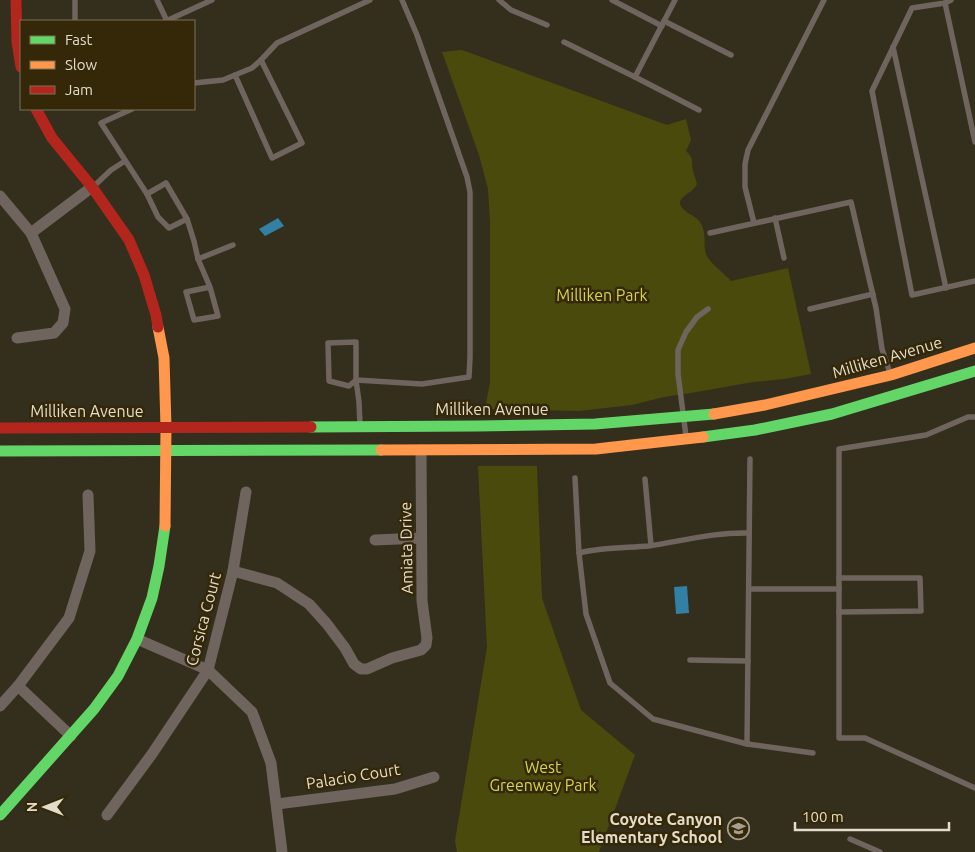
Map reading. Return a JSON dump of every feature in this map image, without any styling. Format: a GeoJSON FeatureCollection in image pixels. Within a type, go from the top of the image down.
{"type":"FeatureCollection","features":[{"type":"Feature","properties":{"kind":"main road"},"geometry":{"type":"LineString","coordinates":[[16,0],[16,30],[20,59]]}},
{"type":"Feature","properties":{"kind":"main road"},"geometry":{"type":"LineString","coordinates":[[0,815],[94,709],[118,676],[137,640],[152,598],[165,524],[166,427],[164,358],[156,315],[144,275],[129,240],[92,187],[52,138],[37,110]]}},
{"type":"Feature","properties":{"kind":"main road","name":"Milliken Avenue"},"geometry":{"type":"LineString","coordinates":[[0,428],[477,426],[595,424],[683,417],[765,405],[891,375],[975,348]]}},
{"type":"Feature","properties":{"kind":"main road"},"geometry":{"type":"LineString","coordinates":[[0,451],[596,448],[755,430],[832,414],[975,371]]}},
{"type":"Feature","properties":{"kind":"street"},"geometry":{"type":"LineString","coordinates":[[31,233],[92,187]]}},
{"type":"Feature","properties":{"kind":"street"},"geometry":{"type":"LineString","coordinates":[[0,196],[31,233],[65,309],[63,323],[54,333],[18,338]]}},
{"type":"Feature","properties":{"kind":"street","name":"Amiata Drive"},"geometry":{"type":"LineString","coordinates":[[233,571],[276,583],[309,604],[345,648],[354,664],[361,669],[367,669],[392,658],[421,650],[426,645],[427,638],[422,601],[421,450]]}},
{"type":"Feature","properties":{"kind":"street","name":"Corsica Court"},"geometry":{"type":"LineString","coordinates":[[107,815],[152,754],[208,670],[233,571],[246,492]]}},
{"type":"Feature","properties":{"kind":"street"},"geometry":{"type":"LineString","coordinates":[[0,706],[18,686],[69,618],[90,551],[88,495]]}},
{"type":"Feature","properties":{"kind":"street"},"geometry":{"type":"LineString","coordinates":[[375,540],[421,538]]}},
{"type":"Feature","properties":{"kind":"street"},"geometry":{"type":"LineString","coordinates":[[137,640],[208,670],[252,712],[271,763],[282,852]]}},
{"type":"Feature","properties":{"kind":"street"},"geometry":{"type":"LineString","coordinates":[[18,686],[71,736]]}},
{"type":"Feature","properties":{"kind":"street","name":"Palacio Court"},"geometry":{"type":"LineString","coordinates":[[277,804],[395,788],[434,777]]}},
{"type":"Feature","properties":{"kind":"lane"},"geometry":{"type":"LineString","coordinates":[[75,0],[76,20]]}},
{"type":"Feature","properties":{"kind":"lane"},"geometry":{"type":"LineString","coordinates":[[157,0],[167,20]]}},
{"type":"Feature","properties":{"kind":"lane"},"geometry":{"type":"LineString","coordinates":[[169,20],[212,0]]}},
{"type":"Feature","properties":{"kind":"lane"},"geometry":{"type":"LineString","coordinates":[[195,83],[223,80],[252,68],[277,43],[370,0]]}},
{"type":"Feature","properties":{"kind":"lane"},"geometry":{"type":"LineString","coordinates":[[360,426],[356,380],[356,342],[328,343],[329,381],[348,386],[356,380],[422,384],[469,377],[470,192],[452,132],[417,34],[402,0]]}},
{"type":"Feature","properties":{"kind":"lane"},"geometry":{"type":"LineString","coordinates":[[499,0],[511,10],[547,25]]}},
{"type":"Feature","properties":{"kind":"lane"},"geometry":{"type":"LineString","coordinates":[[612,0],[731,55]]}},
{"type":"Feature","properties":{"kind":"lane"},"geometry":{"type":"LineString","coordinates":[[635,77],[675,0]]}},
{"type":"Feature","properties":{"kind":"lane"},"geometry":{"type":"LineString","coordinates":[[754,223],[745,187],[745,164],[748,150],[824,0]]}},
{"type":"Feature","properties":{"kind":"lane"},"geometry":{"type":"LineString","coordinates":[[951,0],[912,8],[872,91],[912,295],[975,281]]}},
{"type":"Feature","properties":{"kind":"lane"},"geometry":{"type":"LineString","coordinates":[[945,2],[975,142]]}},
{"type":"Feature","properties":{"kind":"lane"},"geometry":{"type":"LineString","coordinates":[[564,42],[700,110]]}},
{"type":"Feature","properties":{"kind":"lane"},"geometry":{"type":"LineString","coordinates":[[893,47],[946,288]]}},
{"type":"Feature","properties":{"kind":"lane"},"geometry":{"type":"LineString","coordinates":[[235,76],[272,158],[302,143],[261,60]]}},
{"type":"Feature","properties":{"kind":"lane"},"geometry":{"type":"LineString","coordinates":[[130,110],[101,123],[147,194],[158,217],[169,228],[187,219]]}},
{"type":"Feature","properties":{"kind":"lane"},"geometry":{"type":"LineString","coordinates":[[92,187],[125,160]]}},
{"type":"Feature","properties":{"kind":"lane"},"geometry":{"type":"LineString","coordinates":[[147,194],[166,183],[187,219],[198,258],[210,287],[218,316],[194,320],[186,292],[210,287]]}},
{"type":"Feature","properties":{"kind":"lane"},"geometry":{"type":"LineString","coordinates":[[710,233],[852,202],[876,308],[882,348],[891,375]]}},
{"type":"Feature","properties":{"kind":"lane"},"geometry":{"type":"LineString","coordinates":[[775,218],[784,258]]}},
{"type":"Feature","properties":{"kind":"lane"},"geometry":{"type":"LineString","coordinates":[[198,258],[233,246]]}},
{"type":"Feature","properties":{"kind":"lane"},"geometry":{"type":"LineString","coordinates":[[810,309],[873,294]]}},
{"type":"Feature","properties":{"kind":"lane"},"geometry":{"type":"LineString","coordinates":[[686,439],[678,374],[678,350],[686,332],[697,316],[708,309]]}},
{"type":"Feature","properties":{"kind":"lane"},"geometry":{"type":"LineString","coordinates":[[975,417],[968,417],[926,435],[839,448],[839,738],[865,738],[975,788]]}},
{"type":"Feature","properties":{"kind":"lane"},"geometry":{"type":"LineString","coordinates":[[747,744],[750,459]]}},
{"type":"Feature","properties":{"kind":"lane"},"geometry":{"type":"LineString","coordinates":[[574,478],[579,553],[586,614],[610,683],[652,719],[747,744],[813,753]]}},
{"type":"Feature","properties":{"kind":"lane"},"geometry":{"type":"LineString","coordinates":[[645,479],[652,545]]}},
{"type":"Feature","properties":{"kind":"lane"},"geometry":{"type":"LineString","coordinates":[[579,553],[591,550],[652,545],[724,534],[749,533]]}},
{"type":"Feature","properties":{"kind":"lane"},"geometry":{"type":"LineString","coordinates":[[839,578],[920,578],[921,611],[839,612]]}},
{"type":"Feature","properties":{"kind":"lane"},"geometry":{"type":"LineString","coordinates":[[749,589],[839,589]]}},
{"type":"Feature","properties":{"kind":"lane"},"geometry":{"type":"LineString","coordinates":[[690,660],[748,661]]}},
{"type":"Feature","properties":{"kind":"lane"},"geometry":{"type":"LineString","coordinates":[[850,838],[880,852]]}},
{"type":"Feature","properties":{"kind":"green space","name":"Milliken Park"},"geometry":{"type":"Polygon","coordinates":[[[462,50],[667,125],[686,119],[691,140],[686,151],[692,158],[697,184],[680,201],[681,207],[700,222],[704,231],[707,256],[731,281],[788,268],[811,374],[664,397],[632,405],[579,411],[485,409],[490,382],[490,222],[488,189],[479,155],[442,52],[462,50]]]}},
{"type":"Feature","properties":{"kind":"green space","name":"West Greenway Park"},"geometry":{"type":"Polygon","coordinates":[[[478,466],[537,466],[542,598],[581,710],[635,755],[599,852],[457,852],[455,841],[487,647],[478,466]]]}},
{"type":"Feature","properties":{"kind":"water"},"geometry":{"type":"Polygon","coordinates":[[[278,218],[284,226],[265,236],[259,229],[278,218]]]}},
{"type":"Feature","properties":{"kind":"water"},"geometry":{"type":"Polygon","coordinates":[[[687,586],[689,613],[676,614],[674,587],[687,586]]]}},
{"type":"Feature","properties":{"kind":"traffic: fast"},"geometry":{"type":"LineString","coordinates":[[703,437],[755,430],[832,414],[975,371]]}},
{"type":"Feature","properties":{"kind":"traffic: fast"},"geometry":{"type":"LineString","coordinates":[[311,427],[595,424],[714,414]]}},
{"type":"Feature","properties":{"kind":"traffic: fast"},"geometry":{"type":"LineString","coordinates":[[0,451],[381,450]]}},
{"type":"Feature","properties":{"kind":"traffic: fast"},"geometry":{"type":"LineString","coordinates":[[0,815],[94,709],[118,676],[137,639],[152,598],[165,526]]}},
{"type":"Feature","properties":{"kind":"traffic: slow"},"geometry":{"type":"LineString","coordinates":[[158,327],[164,358],[166,427],[165,526]]}},
{"type":"Feature","properties":{"kind":"traffic: slow"},"geometry":{"type":"LineString","coordinates":[[714,414],[765,405],[891,375],[975,348]]}},
{"type":"Feature","properties":{"kind":"traffic: slow"},"geometry":{"type":"LineString","coordinates":[[381,450],[596,449],[703,437]]}},
{"type":"Feature","properties":{"kind":"traffic: jam"},"geometry":{"type":"LineString","coordinates":[[16,0],[17,42],[20,61]]}},
{"type":"Feature","properties":{"kind":"traffic: jam"},"geometry":{"type":"LineString","coordinates":[[37,110],[52,138],[92,187],[129,240],[144,275],[158,327]]}},
{"type":"Feature","properties":{"kind":"traffic: jam"},"geometry":{"type":"LineString","coordinates":[[0,428],[311,427]]}},
{"type":"Feature","properties":{"kind":"place","name":"Coyote Canyon Elementary School"},"geometry":{"type":"Point","coordinates":[738,828]}}]}
